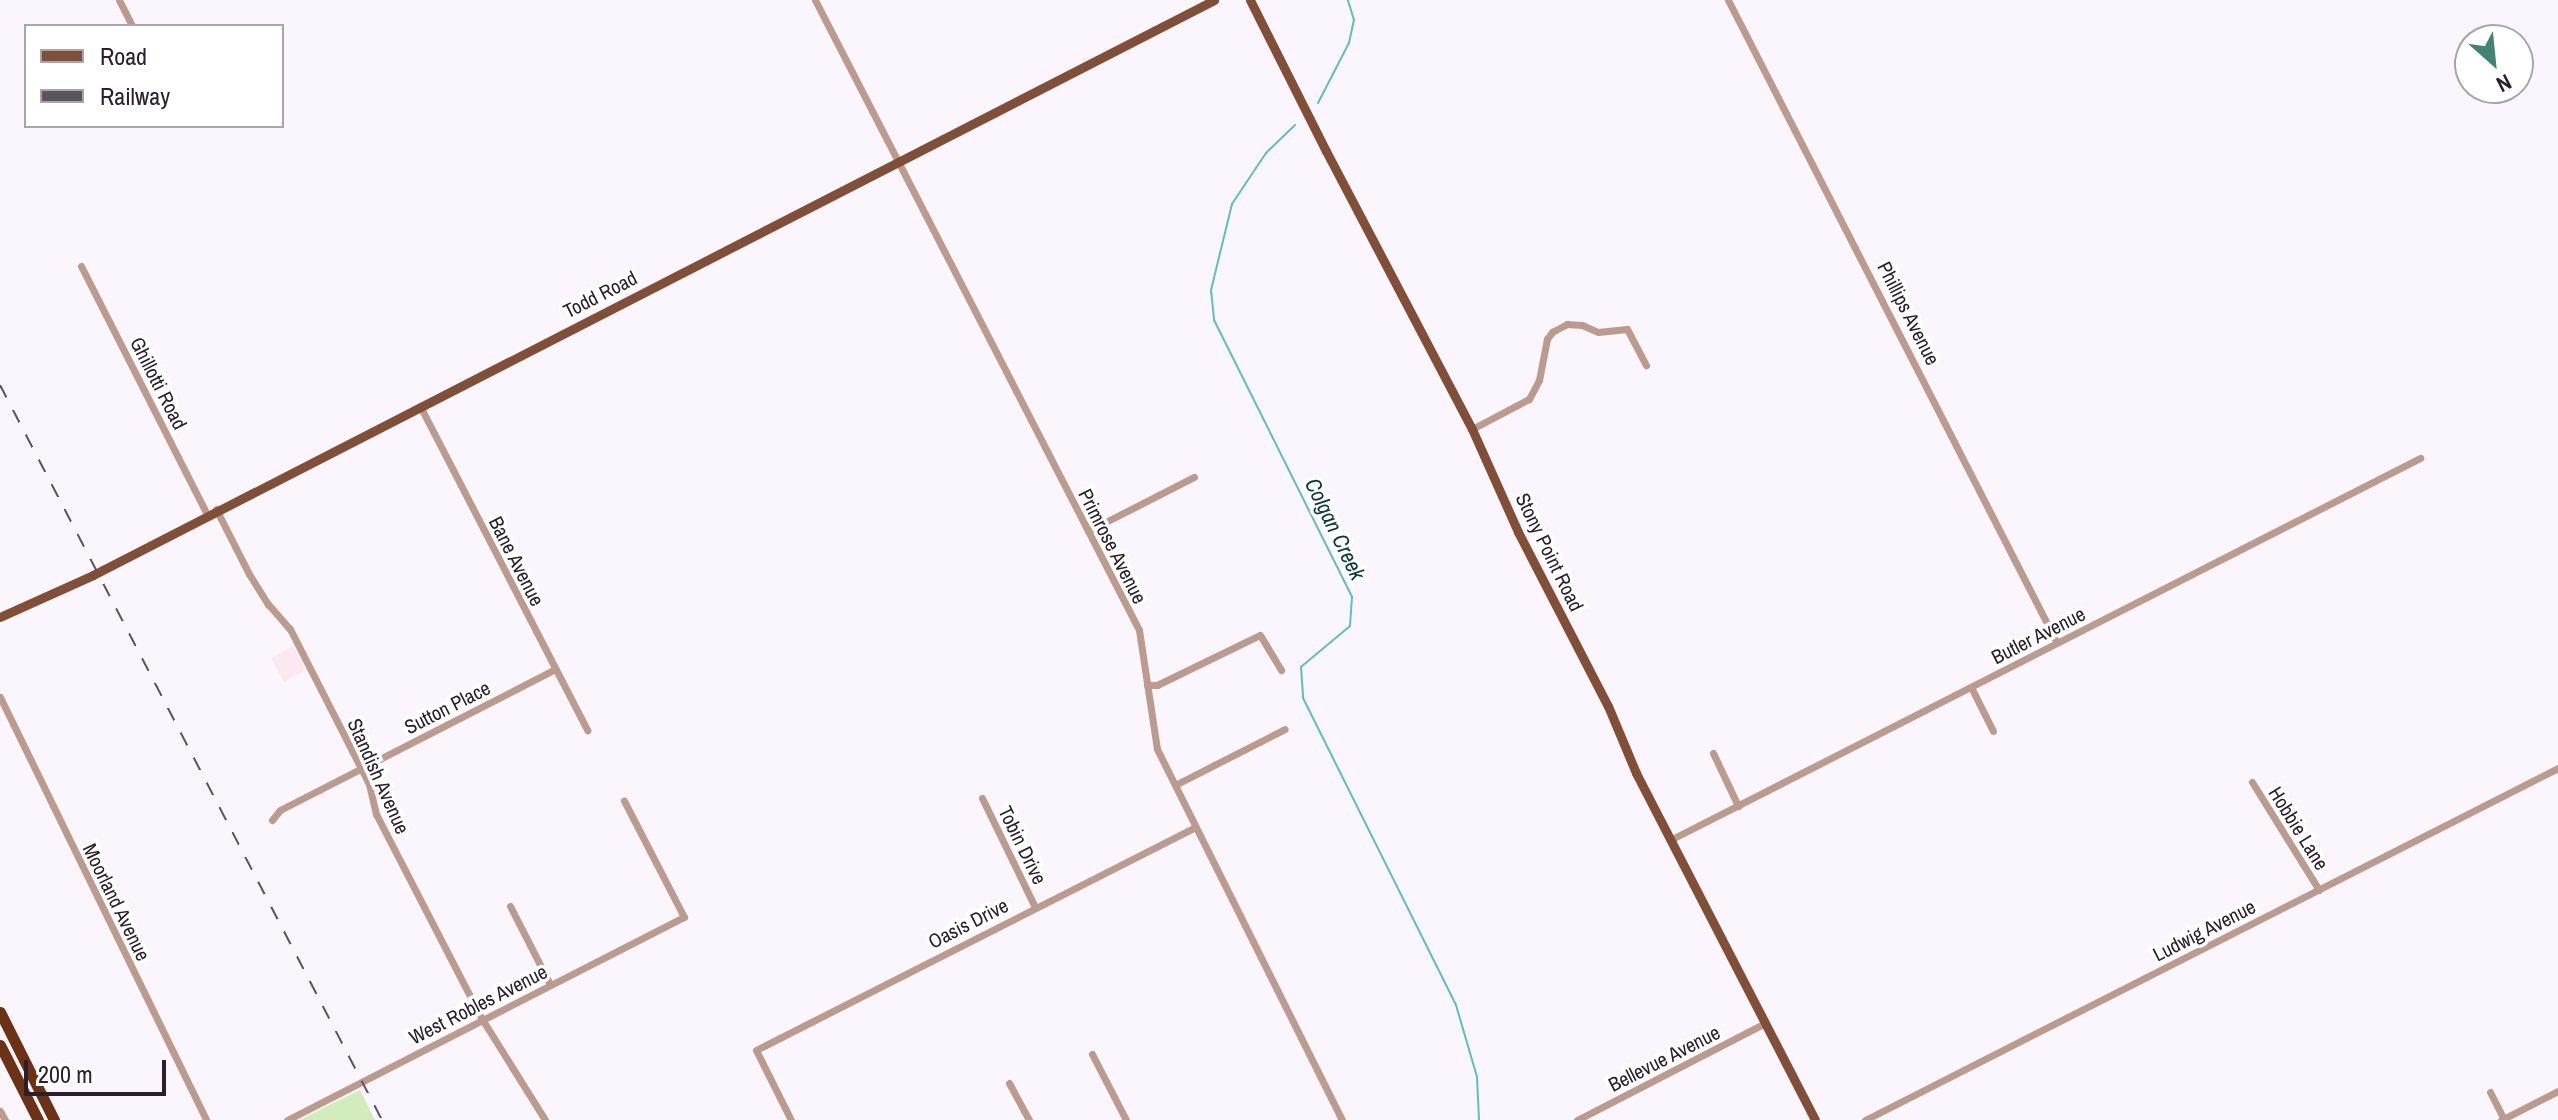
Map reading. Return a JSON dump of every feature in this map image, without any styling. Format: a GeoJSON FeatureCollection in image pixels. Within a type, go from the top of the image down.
{"type":"FeatureCollection","features":[{"type":"Feature","properties":{"kind":"highway"},"geometry":{"type":"LineString","coordinates":[[0,1012],[54,1120]]}},
{"type":"Feature","properties":{"kind":"highway"},"geometry":{"type":"LineString","coordinates":[[0,1045],[38,1120]]}},
{"type":"Feature","properties":{"kind":"main road","name":"Todd Road"},"geometry":{"type":"LineString","coordinates":[[0,617],[93,575],[212,511],[1214,0]]}},
{"type":"Feature","properties":{"kind":"main road","name":"Stony Point Road"},"geometry":{"type":"LineString","coordinates":[[1250,0],[1332,164],[1472,429],[1518,532],[1608,706],[1670,840],[1815,1120]]}},
{"type":"Feature","properties":{"kind":"street"},"geometry":{"type":"LineString","coordinates":[[119,0],[131,24]]}},
{"type":"Feature","properties":{"kind":"street","name":"Primrose Avenue"},"geometry":{"type":"LineString","coordinates":[[815,0],[1139,630],[1157,749],[1342,1120]]}},
{"type":"Feature","properties":{"kind":"street","name":"Phillips Avenue"},"geometry":{"type":"LineString","coordinates":[[1728,0],[2057,643]]}},
{"type":"Feature","properties":{"kind":"street","name":"Ghillotti Road"},"geometry":{"type":"LineString","coordinates":[[81,266],[212,511]]}},
{"type":"Feature","properties":{"kind":"street"},"geometry":{"type":"LineString","coordinates":[[1472,429],[1529,399],[1539,380],[1547,339],[1552,332],[1567,324],[1582,325],[1598,332],[1627,329],[1646,365]]}},
{"type":"Feature","properties":{"kind":"street","name":"Bane Avenue"},"geometry":{"type":"LineString","coordinates":[[420,406],[587,730]]}},
{"type":"Feature","properties":{"kind":"street","name":"Butler Avenue"},"geometry":{"type":"LineString","coordinates":[[1670,840],[2420,458]]}},
{"type":"Feature","properties":{"kind":"street"},"geometry":{"type":"LineString","coordinates":[[1088,531],[1194,477]]}},
{"type":"Feature","properties":{"kind":"street","name":"Standish Avenue"},"geometry":{"type":"LineString","coordinates":[[212,511],[249,574],[290,629],[362,768],[376,814],[482,1019],[545,1120]]}},
{"type":"Feature","properties":{"kind":"street"},"geometry":{"type":"LineString","coordinates":[[1147,685],[1157,685],[1260,635],[1281,670]]}},
{"type":"Feature","properties":{"kind":"street","name":"Sutton Place"},"geometry":{"type":"LineString","coordinates":[[272,820],[280,810],[555,669]]}},
{"type":"Feature","properties":{"kind":"street"},"geometry":{"type":"LineString","coordinates":[[1971,687],[1993,731]]}},
{"type":"Feature","properties":{"kind":"street","name":"Moorland Avenue"},"geometry":{"type":"LineString","coordinates":[[0,697],[206,1120]]}},
{"type":"Feature","properties":{"kind":"street"},"geometry":{"type":"LineString","coordinates":[[1175,785],[1285,729]]}},
{"type":"Feature","properties":{"kind":"street"},"geometry":{"type":"LineString","coordinates":[[1713,753],[1738,806]]}},
{"type":"Feature","properties":{"kind":"street","name":"Ludwig Avenue"},"geometry":{"type":"LineString","coordinates":[[1865,1120],[2558,768]]}},
{"type":"Feature","properties":{"kind":"street","name":"Hobbie Lane"},"geometry":{"type":"LineString","coordinates":[[2252,782],[2319,890]]}},
{"type":"Feature","properties":{"kind":"street","name":"Tobin Drive"},"geometry":{"type":"LineString","coordinates":[[982,798],[1035,907]]}},
{"type":"Feature","properties":{"kind":"street","name":"West Robles Avenue"},"geometry":{"type":"LineString","coordinates":[[287,1120],[684,917],[624,801]]}},
{"type":"Feature","properties":{"kind":"street","name":"Oasis Drive"},"geometry":{"type":"LineString","coordinates":[[791,1120],[756,1050],[1195,827]]}},
{"type":"Feature","properties":{"kind":"street"},"geometry":{"type":"LineString","coordinates":[[510,906],[550,984]]}},
{"type":"Feature","properties":{"kind":"street","name":"Bellevue Avenue"},"geometry":{"type":"LineString","coordinates":[[1577,1120],[1765,1023]]}},
{"type":"Feature","properties":{"kind":"street"},"geometry":{"type":"LineString","coordinates":[[1092,1054],[1126,1120]]}},
{"type":"Feature","properties":{"kind":"street"},"geometry":{"type":"LineString","coordinates":[[1009,1083],[1029,1120]]}},
{"type":"Feature","properties":{"kind":"street"},"geometry":{"type":"LineString","coordinates":[[2490,1092],[2503,1120],[2558,1091]]}},
{"type":"Feature","properties":{"kind":"street"},"geometry":{"type":"LineString","coordinates":[[0,1111],[5,1120]]}},
{"type":"Feature","properties":{"kind":"shaded area"},"geometry":{"type":"Polygon","coordinates":[[[293,646],[306,670],[284,682],[271,658],[293,646]]]}},
{"type":"Feature","properties":{"kind":"green space"},"geometry":{"type":"Polygon","coordinates":[[[360,1090],[375,1120],[300,1120],[329,1105],[360,1090]]]}},
{"type":"Feature","properties":{"kind":"waterway","name":"Colgan Creek"},"geometry":{"type":"LineString","coordinates":[[1318,103],[1349,43],[1354,20],[1348,0]]}},
{"type":"Feature","properties":{"kind":"waterway","name":"Colgan Creek"},"geometry":{"type":"LineString","coordinates":[[1295,125],[1266,153],[1232,204],[1211,290],[1214,320],[1352,597],[1350,626],[1301,667],[1303,698],[1456,1005],[1477,1077],[1479,1120]]}},
{"type":"Feature","properties":{"kind":"railway"},"geometry":{"type":"LineString","coordinates":[[0,385],[382,1120]]}}]}
